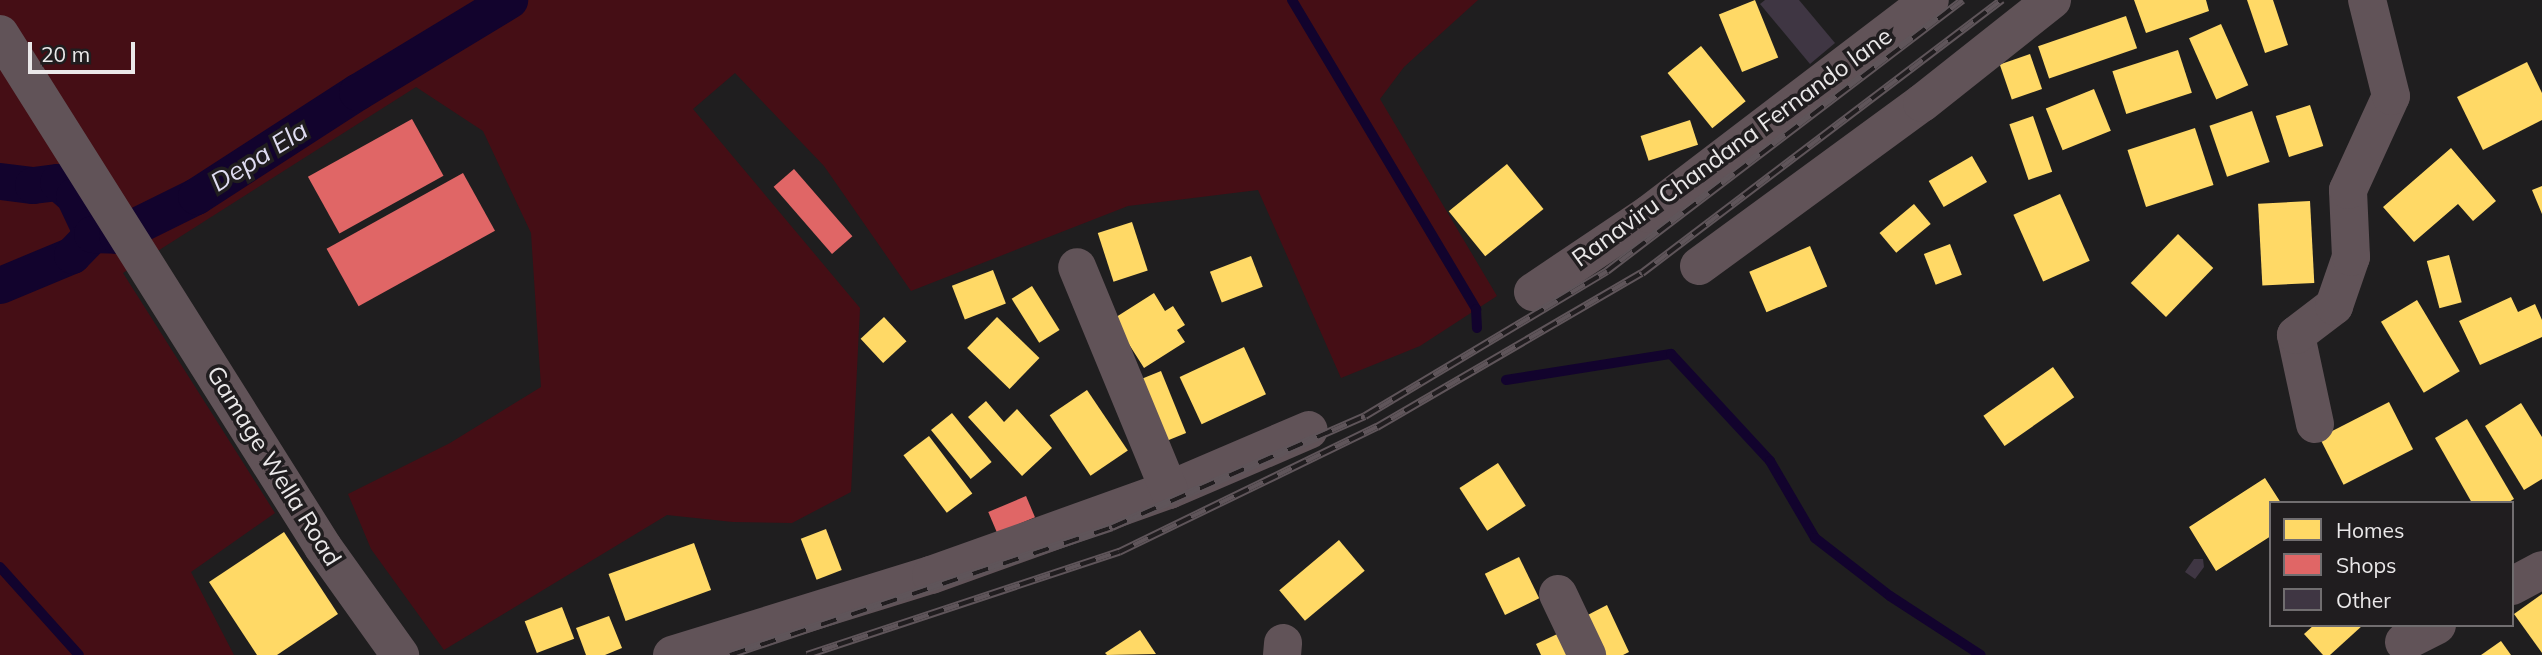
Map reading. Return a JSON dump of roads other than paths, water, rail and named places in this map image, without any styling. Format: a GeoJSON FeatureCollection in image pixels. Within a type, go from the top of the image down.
{"type":"FeatureCollection","features":[{"type":"Feature","properties":{"kind":"street","name":"Ranaviru Chandana Fernando lane"},"geometry":{"type":"LineString","coordinates":[[1533,292],[1649,214],[1930,0]]}},
{"type":"Feature","properties":{"kind":"street"},"geometry":{"type":"LineString","coordinates":[[1699,265],[1922,103],[2052,0]]}},
{"type":"Feature","properties":{"kind":"street"},"geometry":{"type":"LineString","coordinates":[[2315,424],[2297,335],[2334,306],[2351,257],[2348,190],[2391,96],[2367,0]]}},
{"type":"Feature","properties":{"kind":"street","name":"Gamage Wella Road"},"geometry":{"type":"LineString","coordinates":[[0,33],[323,547],[400,655]]}},
{"type":"Feature","properties":{"kind":"street"},"geometry":{"type":"LineString","coordinates":[[1077,267],[1169,490]]}},
{"type":"Feature","properties":{"kind":"street"},"geometry":{"type":"LineString","coordinates":[[672,655],[931,575],[1169,490],[1309,429]]}},
{"type":"Feature","properties":{"kind":"street"},"geometry":{"type":"LineString","coordinates":[[2514,585],[2542,570]]}},
{"type":"Feature","properties":{"kind":"street"},"geometry":{"type":"LineString","coordinates":[[1558,594],[1587,655]]}},
{"type":"Feature","properties":{"kind":"waterway","name":"Depa Ela"},"geometry":{"type":"LineString","coordinates":[[0,285],[72,255],[92,234],[117,235],[196,196],[357,92],[509,0]]}},
{"type":"Feature","properties":{"kind":"waterway"},"geometry":{"type":"LineString","coordinates":[[1292,0],[1476,309],[1477,328]]}},
{"type":"Feature","properties":{"kind":"waterway"},"geometry":{"type":"LineString","coordinates":[[0,181],[33,185],[58,182],[74,196],[92,234]]}},
{"type":"Feature","properties":{"kind":"waterway"},"geometry":{"type":"LineString","coordinates":[[1506,380],[1671,354],[1770,461],[1815,538],[1890,596],[1981,655]]}},
{"type":"Feature","properties":{"kind":"waterway"},"geometry":{"type":"LineString","coordinates":[[0,567],[79,655]]}},
{"type":"Feature","properties":{"kind":"railway"},"geometry":{"type":"LineString","coordinates":[[730,655],[1112,527],[1365,416],[1607,271],[1963,0]]}},
{"type":"Feature","properties":{"kind":"railway"},"geometry":{"type":"LineString","coordinates":[[807,655],[1119,552],[1377,427],[1642,273],[2002,0]]}}]}
